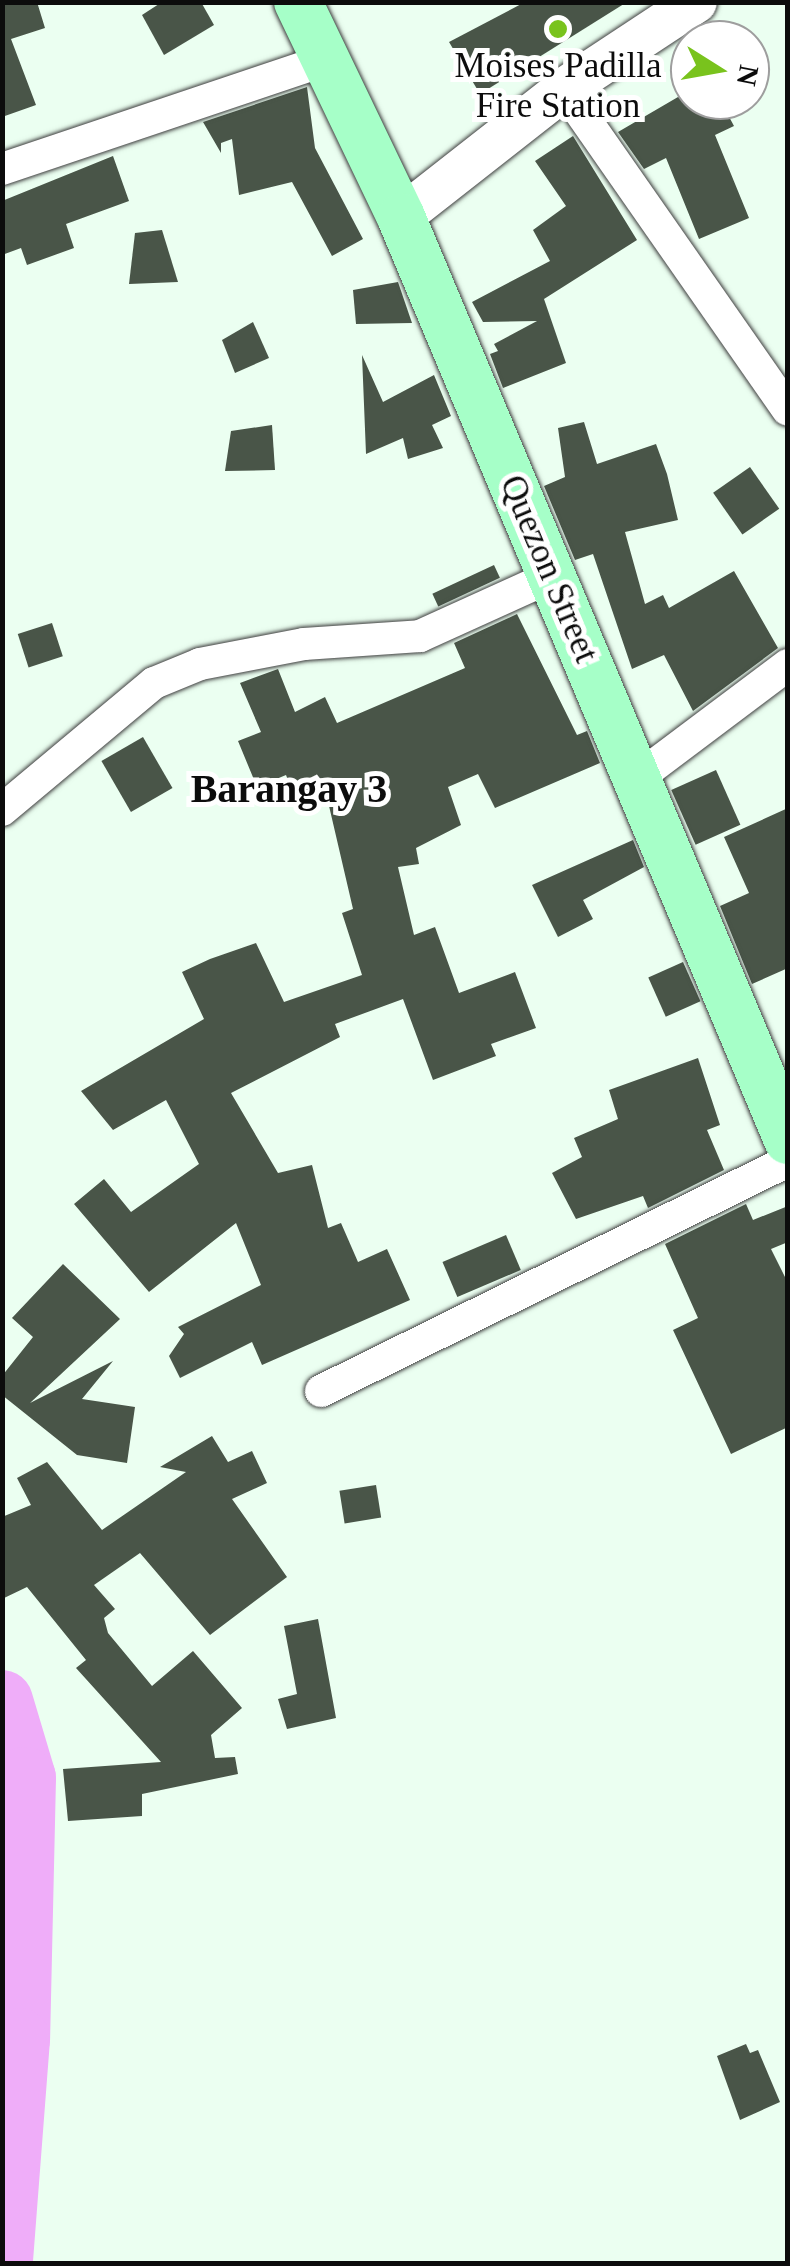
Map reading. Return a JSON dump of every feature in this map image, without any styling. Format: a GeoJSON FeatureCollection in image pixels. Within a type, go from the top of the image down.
{"type":"FeatureCollection","features":[{"type":"Feature","properties":{"kind":"main road","name":"Quezon Street"},"geometry":{"type":"LineString","coordinates":[[298,2],[402,217],[550,576],[640,776],[788,1140]]}},
{"type":"Feature","properties":{"kind":"street"},"geometry":{"type":"LineString","coordinates":[[402,217],[564,89],[696,2]]}},
{"type":"Feature","properties":{"kind":"street"},"geometry":{"type":"LineString","coordinates":[[2,169],[325,60]]}},
{"type":"Feature","properties":{"kind":"street"},"geometry":{"type":"LineString","coordinates":[[564,89],[788,410]]}},
{"type":"Feature","properties":{"kind":"street"},"geometry":{"type":"LineString","coordinates":[[2,810],[154,683],[200,664],[304,644],[420,636],[550,576]]}},
{"type":"Feature","properties":{"kind":"street"},"geometry":{"type":"LineString","coordinates":[[640,776],[788,664]]}},
{"type":"Feature","properties":{"kind":"street"},"geometry":{"type":"LineString","coordinates":[[321,1391],[788,1161]]}},
{"type":"Feature","properties":{"kind":"building"},"geometry":{"type":"Polygon","coordinates":[[[2,2],[37,2],[45,28],[11,39],[36,105],[2,117],[2,2]]]}},
{"type":"Feature","properties":{"kind":"building"},"geometry":{"type":"Polygon","coordinates":[[[162,2],[201,2],[214,25],[164,55],[142,15],[162,2]]]}},
{"type":"Feature","properties":{"kind":"building"},"geometry":{"type":"Polygon","coordinates":[[[525,2],[627,2],[480,94],[449,42],[525,2]]]}},
{"type":"Feature","properties":{"kind":"building"},"geometry":{"type":"Polygon","coordinates":[[[307,87],[315,148],[363,239],[332,256],[292,182],[239,195],[232,139],[221,143],[221,153],[203,122],[307,87]]]}},
{"type":"Feature","properties":{"kind":"building"},"geometry":{"type":"Polygon","coordinates":[[[670,102],[670,120],[731,120],[734,126],[715,135],[749,218],[699,239],[666,158],[644,169],[618,132],[670,102]]]}},
{"type":"Feature","properties":{"kind":"building"},"geometry":{"type":"Polygon","coordinates":[[[573,136],[637,240],[544,299],[566,363],[503,388],[490,354],[498,351],[494,344],[537,321],[483,322],[472,302],[550,261],[533,230],[566,206],[535,161],[573,136]]]}},
{"type":"Feature","properties":{"kind":"building"},"geometry":{"type":"Polygon","coordinates":[[[113,156],[129,201],[66,224],[74,248],[27,265],[21,248],[2,255],[2,201],[113,156]]]}},
{"type":"Feature","properties":{"kind":"building"},"geometry":{"type":"Polygon","coordinates":[[[162,230],[178,282],[129,284],[135,233],[162,230]]]}},
{"type":"Feature","properties":{"kind":"building"},"geometry":{"type":"Polygon","coordinates":[[[398,282],[412,323],[356,324],[353,290],[398,282]]]}},
{"type":"Feature","properties":{"kind":"building"},"geometry":{"type":"Polygon","coordinates":[[[253,322],[269,358],[235,373],[222,340],[253,322]]]}},
{"type":"Feature","properties":{"kind":"building"},"geometry":{"type":"Polygon","coordinates":[[[362,355],[383,402],[434,375],[451,416],[432,425],[443,448],[408,459],[403,438],[366,454],[362,355]]]}},
{"type":"Feature","properties":{"kind":"building"},"geometry":{"type":"Polygon","coordinates":[[[584,422],[597,464],[656,444],[667,474],[678,520],[625,532],[645,604],[663,595],[669,608],[734,571],[778,648],[693,711],[664,655],[632,669],[593,554],[575,560],[544,486],[565,477],[558,428],[584,422]]]}},
{"type":"Feature","properties":{"kind":"building"},"geometry":{"type":"Polygon","coordinates":[[[272,425],[275,470],[225,471],[231,431],[272,425]]]}},
{"type":"Feature","properties":{"kind":"building"},"geometry":{"type":"Polygon","coordinates":[[[750,467],[779,509],[742,535],[713,493],[750,467]]]}},
{"type":"Feature","properties":{"kind":"building"},"geometry":{"type":"Polygon","coordinates":[[[494,565],[500,578],[438,606],[432,594],[494,565]]]}},
{"type":"Feature","properties":{"kind":"building"},"geometry":{"type":"Polygon","coordinates":[[[517,614],[577,735],[587,731],[600,763],[495,808],[478,774],[448,787],[461,825],[416,848],[419,864],[398,867],[414,935],[435,927],[459,993],[515,972],[536,1028],[491,1044],[496,1056],[433,1080],[403,999],[335,1024],[340,1037],[231,1093],[278,1173],[312,1165],[328,1228],[341,1223],[358,1262],[387,1249],[410,1300],[262,1365],[252,1342],[180,1378],[169,1356],[184,1334],[178,1327],[261,1285],[236,1223],[149,1292],[74,1204],[104,1179],[131,1212],[199,1164],[166,1100],[113,1130],[81,1091],[204,1019],[182,972],[210,959],[256,943],[284,1002],[362,975],[342,913],[353,909],[326,793],[297,804],[286,775],[257,787],[238,741],[261,732],[240,683],[278,669],[295,712],[325,697],[337,723],[465,668],[454,643],[517,614]]]}},
{"type":"Feature","properties":{"kind":"building"},"geometry":{"type":"Polygon","coordinates":[[[52,623],[63,656],[29,667],[18,634],[52,623]]]}},
{"type":"Feature","properties":{"kind":"building"},"geometry":{"type":"Polygon","coordinates":[[[143,737],[172,788],[131,812],[101,761],[143,737]]]}},
{"type":"Feature","properties":{"kind":"building"},"geometry":{"type":"Polygon","coordinates":[[[716,770],[740,825],[696,845],[671,790],[716,770]]]}},
{"type":"Feature","properties":{"kind":"building"},"geometry":{"type":"Polygon","coordinates":[[[788,808],[788,968],[752,984],[720,906],[749,893],[724,837],[788,808]]]}},
{"type":"Feature","properties":{"kind":"building"},"geometry":{"type":"Polygon","coordinates":[[[633,840],[644,867],[583,900],[593,919],[558,937],[532,885],[633,840]]]}},
{"type":"Feature","properties":{"kind":"building"},"geometry":{"type":"Polygon","coordinates":[[[683,962],[700,1001],[666,1017],[648,977],[683,962]]]}},
{"type":"Feature","properties":{"kind":"building"},"geometry":{"type":"Polygon","coordinates":[[[698,1058],[720,1125],[707,1130],[724,1170],[648,1208],[643,1196],[576,1219],[552,1173],[582,1157],[574,1138],[618,1119],[609,1090],[698,1058]]]}},
{"type":"Feature","properties":{"kind":"building"},"geometry":{"type":"Polygon","coordinates":[[[746,1204],[753,1220],[788,1206],[788,1242],[771,1249],[788,1283],[788,1427],[731,1454],[673,1330],[698,1318],[665,1244],[746,1204]]]}},
{"type":"Feature","properties":{"kind":"building"},"geometry":{"type":"Polygon","coordinates":[[[506,1235],[521,1270],[457,1297],[442,1262],[506,1235]]]}},
{"type":"Feature","properties":{"kind":"building"},"geometry":{"type":"Polygon","coordinates":[[[63,1264],[120,1319],[30,1403],[113,1361],[82,1399],[135,1407],[127,1463],[77,1455],[2,1395],[2,1376],[33,1337],[12,1318],[63,1264]]]}},
{"type":"Feature","properties":{"kind":"building"},"geometry":{"type":"Polygon","coordinates":[[[212,1436],[228,1462],[252,1451],[267,1483],[232,1499],[287,1577],[210,1635],[140,1553],[94,1585],[115,1609],[104,1618],[108,1633],[152,1686],[193,1651],[242,1708],[211,1735],[215,1758],[235,1757],[238,1774],[142,1794],[142,1816],[68,1821],[63,1769],[161,1762],[76,1668],[86,1660],[27,1587],[2,1599],[2,1517],[31,1505],[17,1478],[47,1462],[102,1530],[186,1472],[160,1467],[212,1436]]]}},
{"type":"Feature","properties":{"kind":"building"},"geometry":{"type":"Polygon","coordinates":[[[376,1485],[381,1518],[345,1523],[339,1491],[376,1485]]]}},
{"type":"Feature","properties":{"kind":"building"},"geometry":{"type":"Polygon","coordinates":[[[318,1619],[336,1718],[287,1729],[278,1699],[297,1694],[284,1626],[318,1619]]]}},
{"type":"Feature","properties":{"kind":"building"},"geometry":{"type":"Polygon","coordinates":[[[746,2044],[750,2053],[758,2050],[780,2102],[740,2120],[717,2056],[746,2044]]]}},
{"type":"Feature","properties":{"kind":"waterway"},"geometry":{"type":"LineString","coordinates":[[2,1701],[25,1778],[19,2039],[2,2261]]}},
{"type":"Feature","properties":{"kind":"place","name":"Moises Padilla Fire Station"},"geometry":{"type":"Point","coordinates":[558,29]}},
{"type":"Feature","properties":{"kind":"district","name":"Barangay 3"},"geometry":{"type":"Point","coordinates":[289,789]}}]}
